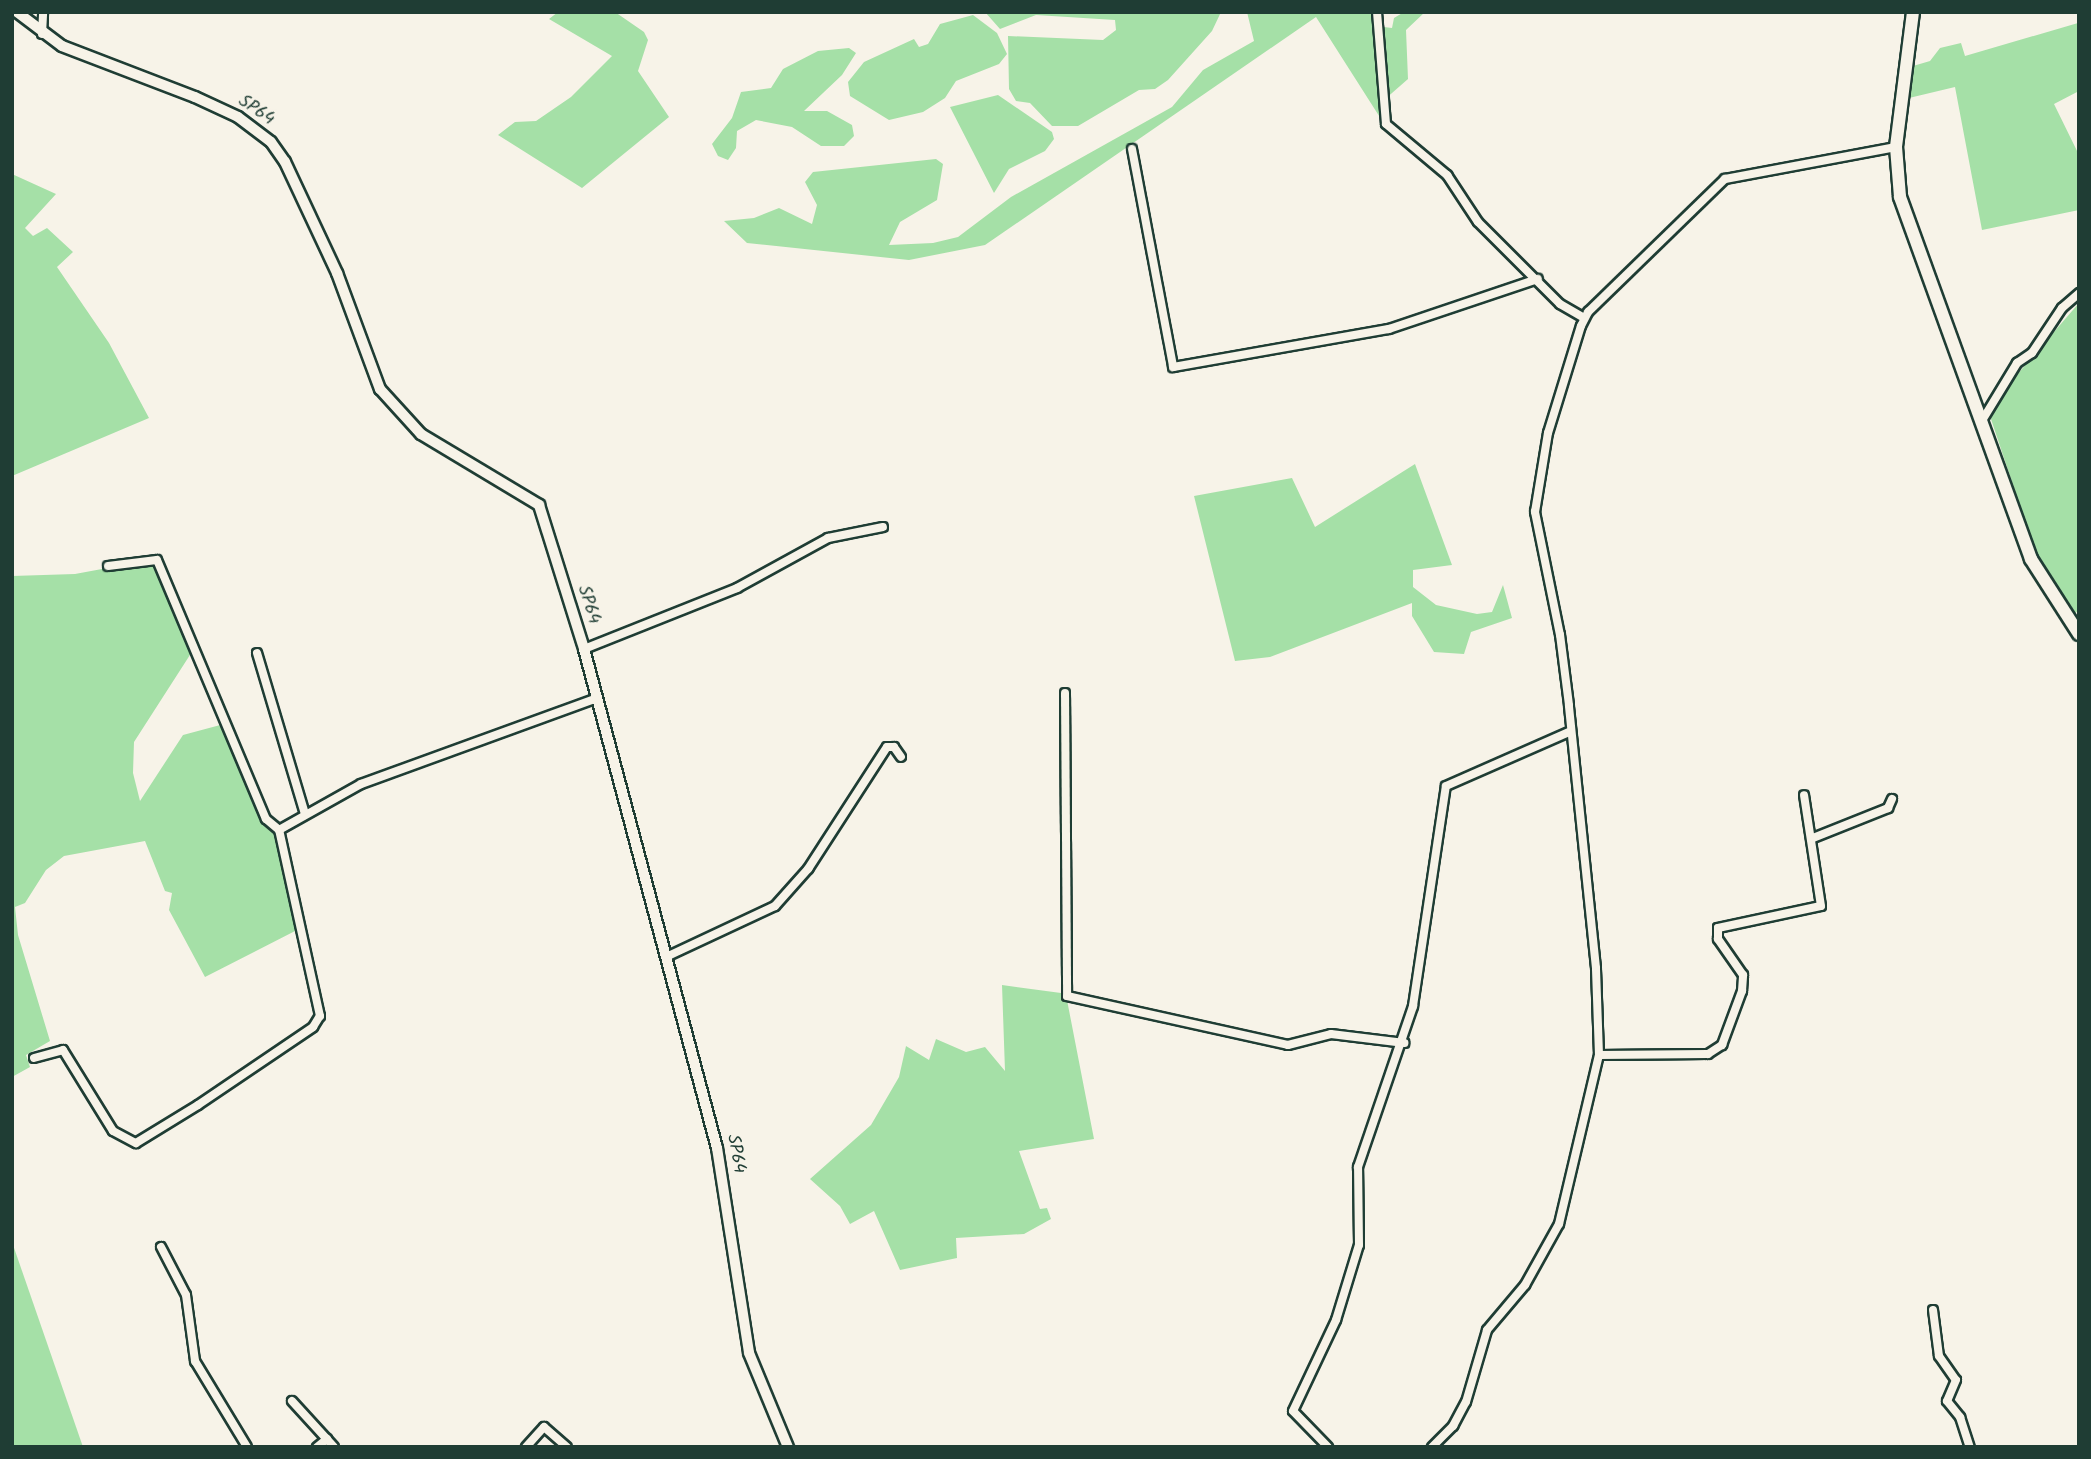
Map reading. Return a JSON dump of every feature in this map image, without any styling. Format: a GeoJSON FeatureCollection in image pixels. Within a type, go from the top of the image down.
{"type":"FeatureCollection","features":[{"type":"Feature","properties":{"kind":"main road"},"geometry":{"type":"LineString","coordinates":[[1913,12],[1896,147],[1900,197],[1983,419],[2031,559],[2079,635]]}},
{"type":"Feature","properties":{"kind":"street","name":"SP64"},"geometry":{"type":"LineString","coordinates":[[17,12],[42,34],[80,54],[238,117],[271,142],[285,162],[337,274],[380,389],[421,434],[539,505],[584,649],[595,699],[717,1148],[749,1353],[788,1447]]}},
{"type":"Feature","properties":{"kind":"street"},"geometry":{"type":"LineString","coordinates":[[42,34],[43,12]]}},
{"type":"Feature","properties":{"kind":"street"},"geometry":{"type":"LineString","coordinates":[[1377,12],[1386,124],[1447,175],[1478,222],[1567,310],[1584,317]]}},
{"type":"Feature","properties":{"kind":"street"},"geometry":{"type":"LineString","coordinates":[[1432,1447],[1453,1426],[1466,1402],[1486,1330],[1525,1285],[1559,1224],[1600,1055],[1595,948],[1560,635],[1535,512],[1548,433],[1584,317],[1725,179],[1896,147]]}},
{"type":"Feature","properties":{"kind":"street"},"geometry":{"type":"LineString","coordinates":[[1132,149],[1173,367],[1389,328],[1538,279]]}},
{"type":"Feature","properties":{"kind":"street"},"geometry":{"type":"LineString","coordinates":[[1983,419],[2017,363],[2032,353],[2062,308],[2079,293]]}},
{"type":"Feature","properties":{"kind":"street"},"geometry":{"type":"LineString","coordinates":[[584,649],[737,588],[828,538],[883,527]]}},
{"type":"Feature","properties":{"kind":"street"},"geometry":{"type":"LineString","coordinates":[[34,1058],[63,1049],[113,1131],[136,1143],[316,1024],[320,1011],[279,830],[266,819],[157,560],[108,566]]}},
{"type":"Feature","properties":{"kind":"street"},"geometry":{"type":"LineString","coordinates":[[257,653],[305,814]]}},
{"type":"Feature","properties":{"kind":"street"},"geometry":{"type":"LineString","coordinates":[[1065,694],[1067,996],[1288,1045],[1331,1034],[1404,1043]]}},
{"type":"Feature","properties":{"kind":"street"},"geometry":{"type":"LineString","coordinates":[[279,830],[361,783],[595,699]]}},
{"type":"Feature","properties":{"kind":"street"},"geometry":{"type":"LineString","coordinates":[[1328,1447],[1293,1411],[1347,1291],[1362,1225],[1361,1152],[1404,1043],[1419,976],[1446,786],[1569,732]]}},
{"type":"Feature","properties":{"kind":"street"},"geometry":{"type":"LineString","coordinates":[[666,957],[775,906],[808,869],[887,747],[894,747],[901,757]]}},
{"type":"Feature","properties":{"kind":"street"},"geometry":{"type":"LineString","coordinates":[[1600,1055],[1708,1054],[1718,1049],[1744,984],[1742,969],[1718,939],[1718,928],[1821,906],[1813,838],[1804,796]]}},
{"type":"Feature","properties":{"kind":"street"},"geometry":{"type":"LineString","coordinates":[[1813,838],[1888,808],[1892,799]]}},
{"type":"Feature","properties":{"kind":"street"},"geometry":{"type":"LineString","coordinates":[[161,1247],[186,1295],[195,1361],[247,1447]]}},
{"type":"Feature","properties":{"kind":"street"},"geometry":{"type":"LineString","coordinates":[[1933,1310],[1939,1356],[1956,1384],[1947,1401],[1959,1417],[1970,1447]]}},
{"type":"Feature","properties":{"kind":"street"},"geometry":{"type":"LineString","coordinates":[[292,1401],[334,1447]]}},
{"type":"Feature","properties":{"kind":"street"},"geometry":{"type":"LineString","coordinates":[[526,1447],[544,1427],[567,1447]]}},
{"type":"Feature","properties":{"kind":"street"},"geometry":{"type":"LineString","coordinates":[[317,1447],[327,1439]]}},
{"type":"Feature","properties":{"kind":"green space"},"geometry":{"type":"Polygon","coordinates":[[[558,12],[615,12],[644,32],[648,40],[638,71],[669,117],[582,188],[498,135],[515,122],[536,121],[571,97],[612,56],[549,19],[558,12]]]}},
{"type":"Feature","properties":{"kind":"green space"},"geometry":{"type":"Polygon","coordinates":[[[985,12],[1221,12],[1212,31],[1168,80],[1155,89],[1139,90],[1078,126],[1052,126],[1030,103],[1016,101],[1009,89],[1008,36],[1103,40],[1116,30],[1115,20],[1036,15],[1000,29],[985,12]]]}},
{"type":"Feature","properties":{"kind":"green space"},"geometry":{"type":"Polygon","coordinates":[[[1247,12],[1375,12],[1376,26],[1392,28],[1394,18],[1404,12],[1425,12],[1406,30],[1408,79],[1384,100],[1387,118],[1381,119],[1316,17],[985,245],[909,260],[747,243],[724,221],[754,218],[779,208],[812,224],[817,205],[805,182],[813,172],[936,159],[943,164],[937,200],[900,222],[889,245],[933,243],[958,237],[1011,197],[1172,107],[1203,70],[1254,41],[1247,12]]]}},
{"type":"Feature","properties":{"kind":"green space"},"geometry":{"type":"Polygon","coordinates":[[[973,15],[997,33],[1007,54],[999,64],[956,81],[945,98],[923,112],[889,120],[850,96],[848,82],[864,62],[914,39],[919,47],[928,44],[940,24],[973,15]]]}},
{"type":"Feature","properties":{"kind":"green space"},"geometry":{"type":"Polygon","coordinates":[[[2078,23],[2079,91],[2054,104],[2079,155],[2079,210],[1982,230],[1955,87],[1909,98],[1913,66],[1930,61],[1940,48],[1961,43],[1965,56],[2078,23]]]}},
{"type":"Feature","properties":{"kind":"green space"},"geometry":{"type":"Polygon","coordinates":[[[849,48],[856,53],[842,75],[804,111],[827,111],[852,125],[854,136],[844,146],[821,146],[792,127],[756,120],[737,131],[736,148],[728,160],[718,156],[712,144],[732,118],[741,92],[771,88],[783,69],[818,51],[849,48]]]}},
{"type":"Feature","properties":{"kind":"green space"},"geometry":{"type":"Polygon","coordinates":[[[998,95],[1052,132],[1054,139],[1045,151],[1009,169],[994,193],[950,107],[998,95]]]}},
{"type":"Feature","properties":{"kind":"green space"},"geometry":{"type":"Polygon","coordinates":[[[12,174],[56,194],[25,228],[33,236],[47,228],[73,252],[57,267],[109,343],[149,418],[12,476],[12,174]]]}},
{"type":"Feature","properties":{"kind":"green space"},"geometry":{"type":"Polygon","coordinates":[[[2079,303],[2079,609],[2074,615],[2041,569],[1990,416],[2008,385],[2079,303]]]}},
{"type":"Feature","properties":{"kind":"green space"},"geometry":{"type":"Polygon","coordinates":[[[1415,464],[1452,565],[1413,570],[1413,587],[1436,605],[1477,614],[1492,612],[1503,585],[1512,618],[1471,632],[1464,654],[1434,652],[1412,616],[1412,603],[1270,657],[1235,661],[1194,496],[1292,478],[1315,527],[1415,464]]]}},
{"type":"Feature","properties":{"kind":"green space"},"geometry":{"type":"Polygon","coordinates":[[[145,561],[160,566],[197,644],[134,742],[133,773],[140,801],[183,735],[224,724],[276,833],[297,930],[205,977],[169,910],[172,893],[165,891],[145,841],[64,856],[46,870],[25,903],[15,907],[18,935],[50,1041],[26,1055],[30,1067],[12,1077],[12,576],[75,574],[145,561]]]}},
{"type":"Feature","properties":{"kind":"green space"},"geometry":{"type":"Polygon","coordinates":[[[1002,985],[1061,993],[1067,1000],[1094,1139],[1019,1151],[1040,1209],[1047,1208],[1051,1219],[1024,1234],[956,1238],[957,1258],[900,1270],[874,1211],[850,1224],[840,1206],[810,1179],[871,1125],[899,1077],[906,1046],[929,1060],[936,1039],[966,1052],[985,1047],[1005,1071],[1002,985]]]}},
{"type":"Feature","properties":{"kind":"green space"},"geometry":{"type":"Polygon","coordinates":[[[12,1242],[83,1447],[12,1447],[12,1242]]]}}]}
